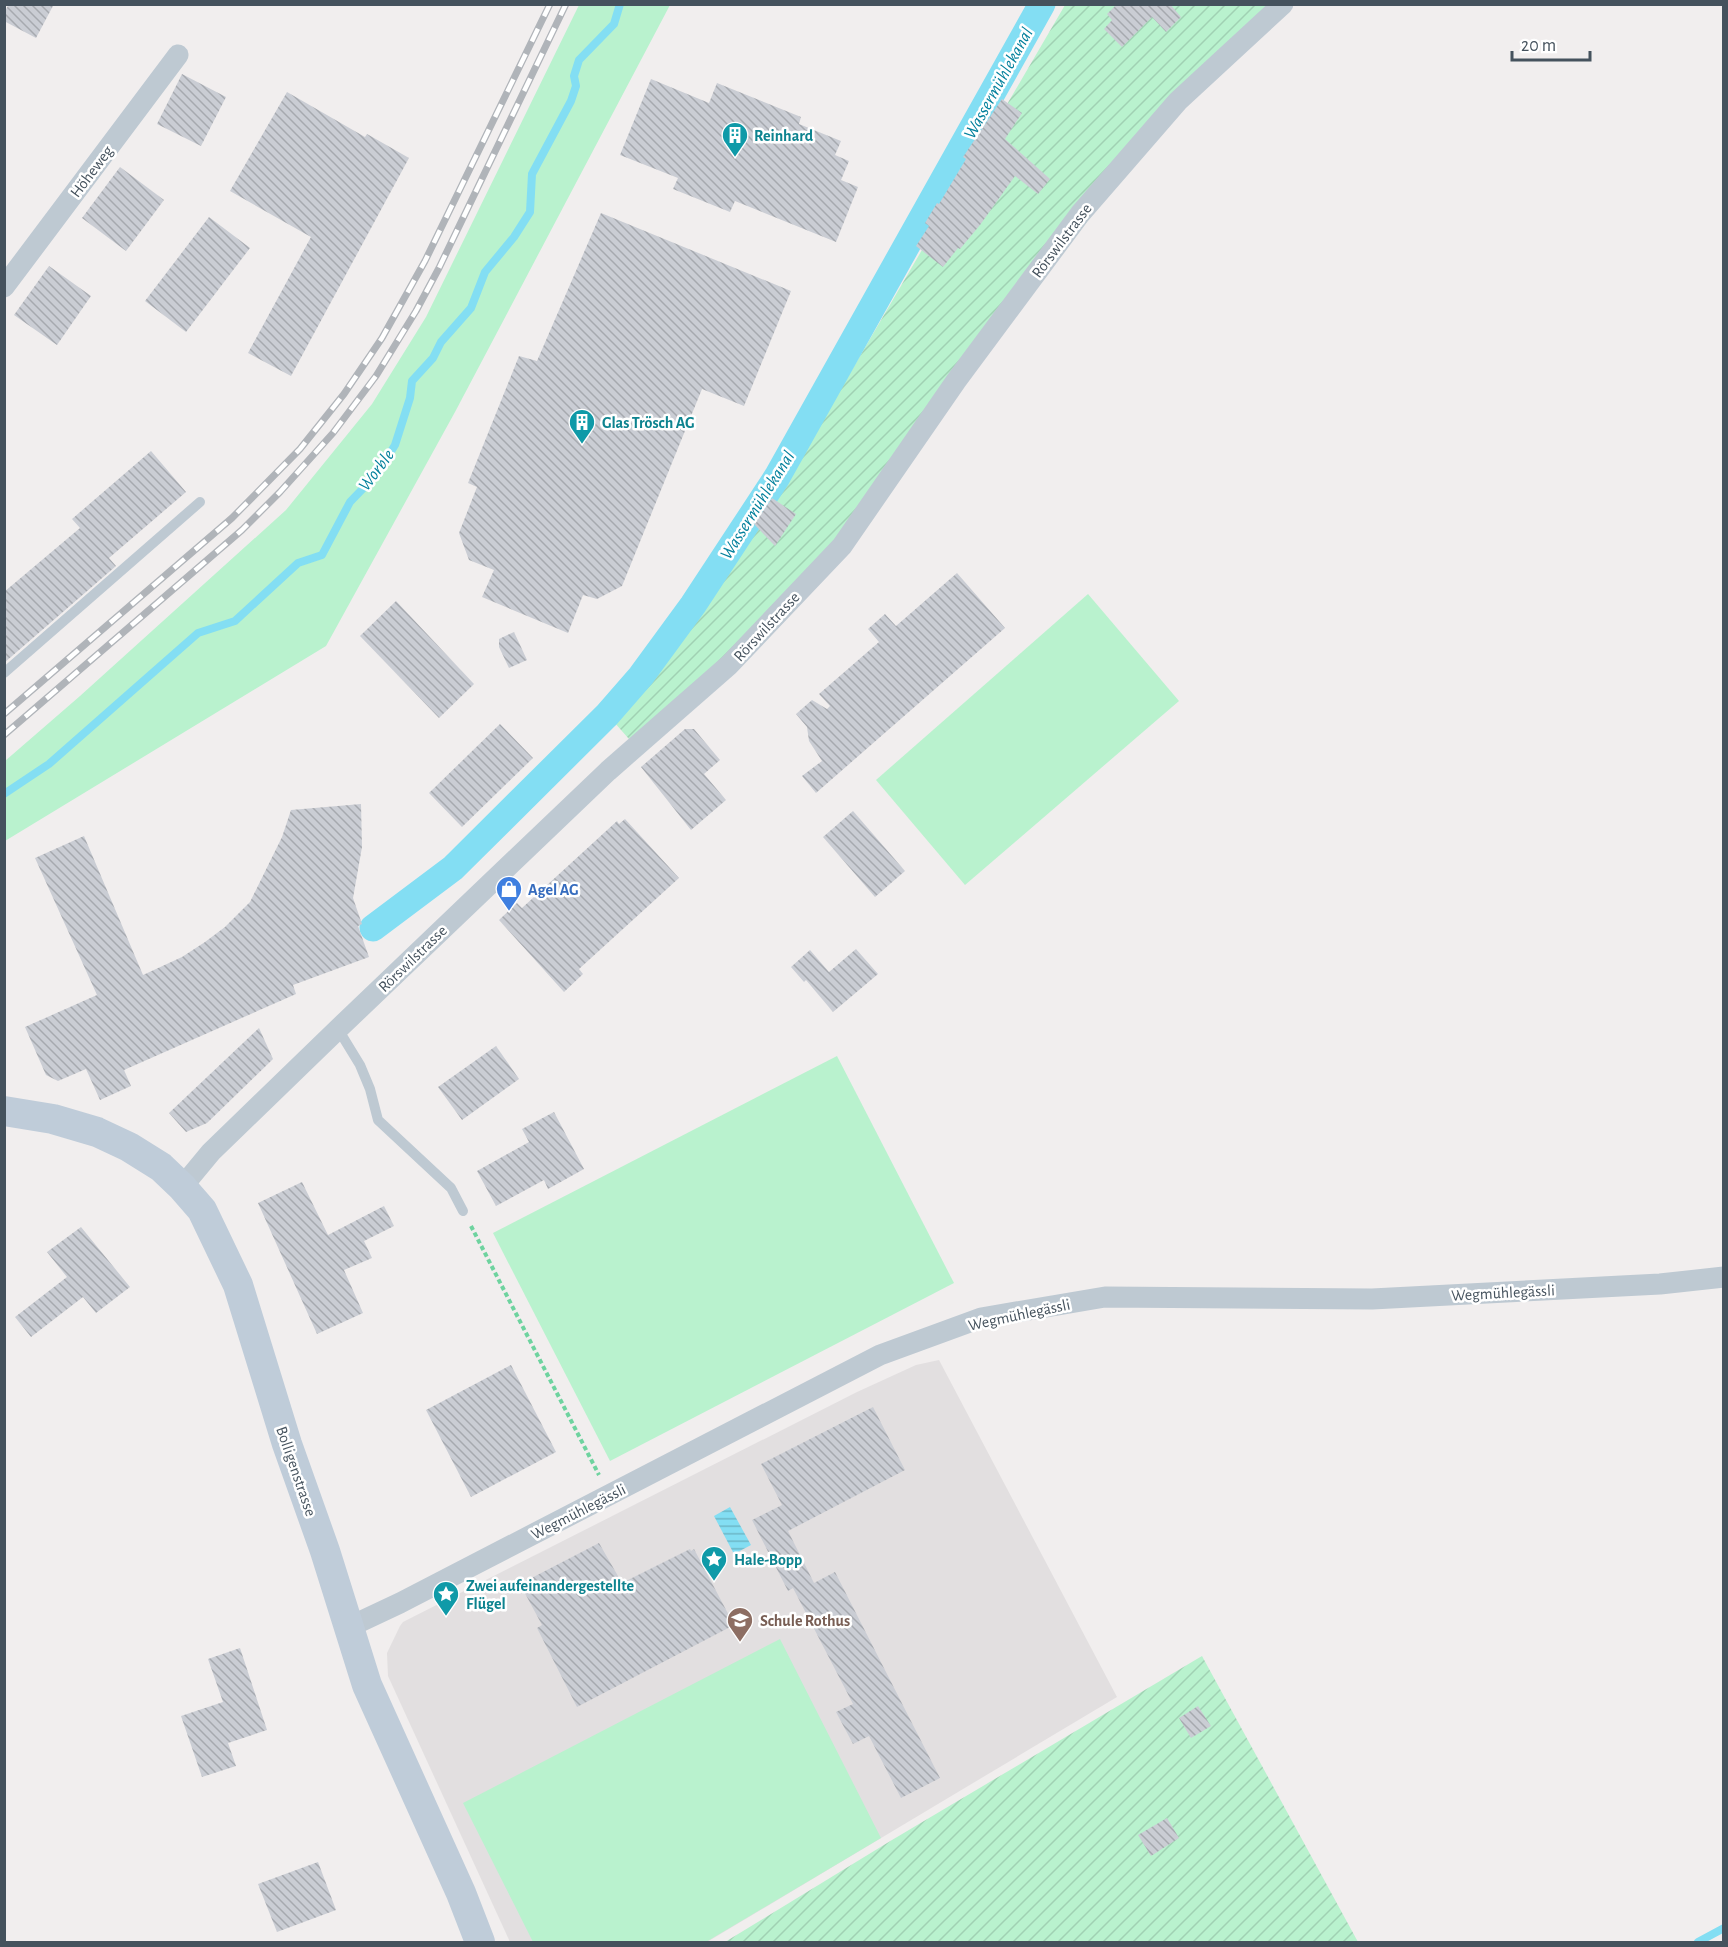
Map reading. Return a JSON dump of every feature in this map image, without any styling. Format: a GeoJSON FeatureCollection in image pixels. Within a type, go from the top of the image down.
{"type":"FeatureCollection","features":[{"type":"Feature","properties":{"kind":"main road","name":"Bolligenstrasse"},"geometry":{"type":"LineString","coordinates":[[4,1111],[53,1119],[97,1132],[129,1147],[161,1167],[202,1210],[238,1286],[287,1444],[325,1551],[367,1685],[461,1893],[480,1942]]}},
{"type":"Feature","properties":{"kind":"street","name":"Rörswilstrasse"},"geometry":{"type":"LineString","coordinates":[[182,1187],[211,1152],[338,1029],[600,779],[729,665],[842,546],[956,381],[1080,214],[1178,101],[1283,4]]}},
{"type":"Feature","properties":{"kind":"street","name":"Höheweg"},"geometry":{"type":"LineString","coordinates":[[4,287],[178,55]]}},
{"type":"Feature","properties":{"kind":"street","name":"Wegmühlegässli"},"geometry":{"type":"LineString","coordinates":[[349,1627],[400,1603],[880,1355],[981,1318],[1105,1297],[1372,1299],[1660,1284],[1724,1277]]}},
{"type":"Feature","properties":{"kind":"lane"},"geometry":{"type":"LineString","coordinates":[[4,674],[200,502]]}},
{"type":"Feature","properties":{"kind":"lane"},"geometry":{"type":"LineString","coordinates":[[338,1029],[360,1065],[370,1089],[378,1120],[450,1188],[464,1211]]}},
{"type":"Feature","properties":{"kind":"path"},"geometry":{"type":"LineString","coordinates":[[464,1211],[601,1479],[624,1467],[633,1483]]}},
{"type":"Feature","properties":{"kind":"shaded area","name":"Schule Rothus"},"geometry":{"type":"Polygon","coordinates":[[[939,1360],[1117,1697],[707,1942],[510,1942],[388,1676],[387,1653],[400,1626],[403,1622],[857,1392],[916,1365],[939,1360]]]}},
{"type":"Feature","properties":{"kind":"green space"},"geometry":{"type":"Polygon","coordinates":[[[579,5],[670,5],[455,412],[326,646],[5,841],[5,761],[286,510],[372,404],[426,317],[579,5]]]}},
{"type":"Feature","properties":{"kind":"green space"},"geometry":{"type":"Polygon","coordinates":[[[1065,5],[1283,5],[1178,101],[842,546],[636,747],[614,722],[702,610],[787,481],[1065,5]]]}},
{"type":"Feature","properties":{"kind":"green space"},"geometry":{"type":"Polygon","coordinates":[[[1088,594],[1179,701],[965,885],[876,780],[1088,594]]]}},
{"type":"Feature","properties":{"kind":"green space"},"geometry":{"type":"Polygon","coordinates":[[[837,1056],[954,1283],[610,1461],[493,1233],[837,1056]]]}},
{"type":"Feature","properties":{"kind":"green space"},"geometry":{"type":"Polygon","coordinates":[[[780,1639],[881,1838],[706,1942],[533,1942],[463,1803],[780,1639]]]}},
{"type":"Feature","properties":{"kind":"green space"},"geometry":{"type":"Polygon","coordinates":[[[1202,1656],[1358,1942],[725,1942],[892,1840],[1202,1656]]]}},
{"type":"Feature","properties":{"kind":"water"},"geometry":{"type":"Polygon","coordinates":[[[730,1507],[751,1545],[734,1554],[714,1516],[730,1507]]]}},
{"type":"Feature","properties":{"kind":"building"},"geometry":{"type":"Polygon","coordinates":[[[9,4],[54,4],[36,38],[4,21],[4,13],[9,4]]]}},
{"type":"Feature","properties":{"kind":"building"},"geometry":{"type":"Polygon","coordinates":[[[1117,4],[1170,4],[1181,17],[1166,32],[1152,17],[1122,47],[1104,29],[1112,20],[1107,14],[1117,4]]]}},
{"type":"Feature","properties":{"kind":"building"},"geometry":{"type":"Polygon","coordinates":[[[182,74],[226,97],[201,146],[157,124],[182,74]]]}},
{"type":"Feature","properties":{"kind":"building","name":"Reinhard"},"geometry":{"type":"Polygon","coordinates":[[[651,79],[709,103],[717,83],[801,117],[799,124],[841,141],[835,155],[849,161],[841,180],[858,187],[836,242],[735,201],[730,212],[673,189],[678,178],[620,155],[651,79]]]}},
{"type":"Feature","properties":{"kind":"building"},"geometry":{"type":"Polygon","coordinates":[[[287,92],[365,137],[367,134],[409,158],[291,376],[248,353],[311,237],[230,191],[287,92]]]}},
{"type":"Feature","properties":{"kind":"building"},"geometry":{"type":"Polygon","coordinates":[[[1002,99],[1022,113],[1005,139],[1050,179],[1038,194],[1015,176],[980,225],[943,267],[916,246],[929,226],[925,223],[966,159],[963,157],[1002,99]]]}},
{"type":"Feature","properties":{"kind":"building"},"geometry":{"type":"Polygon","coordinates":[[[120,167],[164,200],[126,251],[82,218],[120,167]]]}},
{"type":"Feature","properties":{"kind":"building","name":"Glas Trösch AG"},"geometry":{"type":"Polygon","coordinates":[[[601,213],[791,291],[744,406],[702,389],[622,586],[597,599],[583,595],[568,633],[482,597],[494,570],[469,560],[459,533],[477,487],[468,483],[519,356],[537,361],[601,213]]]}},
{"type":"Feature","properties":{"kind":"building"},"geometry":{"type":"Polygon","coordinates":[[[209,217],[250,248],[186,332],[145,301],[209,217]]]}},
{"type":"Feature","properties":{"kind":"building"},"geometry":{"type":"Polygon","coordinates":[[[49,266],[91,296],[57,345],[14,315],[49,266]]]}},
{"type":"Feature","properties":{"kind":"building"},"geometry":{"type":"Polygon","coordinates":[[[151,451],[186,492],[109,558],[116,566],[4,663],[4,592],[80,528],[72,519],[151,451]]]}},
{"type":"Feature","properties":{"kind":"building"},"geometry":{"type":"Polygon","coordinates":[[[772,498],[796,514],[775,546],[754,524],[772,498]]]}},
{"type":"Feature","properties":{"kind":"building"},"geometry":{"type":"Polygon","coordinates":[[[957,573],[1005,628],[816,793],[802,776],[822,761],[809,741],[807,727],[796,714],[812,700],[827,709],[830,706],[819,694],[879,642],[868,629],[885,614],[896,626],[957,573]]]}},
{"type":"Feature","properties":{"kind":"building"},"geometry":{"type":"Polygon","coordinates":[[[396,601],[474,684],[439,718],[360,636],[396,601]]]}},
{"type":"Feature","properties":{"kind":"building"},"geometry":{"type":"Polygon","coordinates":[[[514,632],[527,660],[509,668],[499,647],[499,639],[514,632]]]}},
{"type":"Feature","properties":{"kind":"building"},"geometry":{"type":"Polygon","coordinates":[[[500,724],[533,758],[462,827],[429,793],[500,724]]]}},
{"type":"Feature","properties":{"kind":"building"},"geometry":{"type":"Polygon","coordinates":[[[685,729],[694,729],[720,760],[704,774],[726,800],[691,830],[641,767],[685,729]]]}},
{"type":"Feature","properties":{"kind":"building"},"geometry":{"type":"Polygon","coordinates":[[[361,804],[362,847],[353,898],[362,924],[358,926],[369,957],[293,985],[296,994],[124,1070],[131,1086],[100,1100],[86,1069],[58,1081],[46,1075],[25,1027],[97,995],[35,858],[84,836],[143,975],[182,957],[205,942],[225,927],[250,902],[282,837],[291,810],[361,804]]]}},
{"type":"Feature","properties":{"kind":"building"},"geometry":{"type":"Polygon","coordinates":[[[853,811],[905,871],[875,897],[823,837],[853,811]]]}},
{"type":"Feature","properties":{"kind":"building"},"geometry":{"type":"Polygon","coordinates":[[[625,819],[679,878],[579,969],[583,974],[564,992],[499,920],[517,903],[522,908],[617,821],[619,824],[625,819]]]}},
{"type":"Feature","properties":{"kind":"building"},"geometry":{"type":"Polygon","coordinates":[[[856,949],[878,974],[833,1012],[806,980],[804,982],[791,967],[810,950],[829,972],[856,949]]]}},
{"type":"Feature","properties":{"kind":"building"},"geometry":{"type":"Polygon","coordinates":[[[259,1028],[273,1059],[207,1123],[186,1132],[169,1113],[259,1028]]]}},
{"type":"Feature","properties":{"kind":"building"},"geometry":{"type":"Polygon","coordinates":[[[496,1046],[519,1079],[462,1120],[438,1087],[496,1046]]]}},
{"type":"Feature","properties":{"kind":"building"},"geometry":{"type":"Polygon","coordinates":[[[554,1112],[584,1169],[548,1189],[544,1180],[496,1206],[477,1171],[529,1142],[522,1129],[554,1112]]]}},
{"type":"Feature","properties":{"kind":"building"},"geometry":{"type":"Polygon","coordinates":[[[302,1182],[328,1235],[384,1206],[394,1226],[364,1241],[372,1258],[344,1270],[363,1313],[317,1334],[258,1203],[302,1182]]]}},
{"type":"Feature","properties":{"kind":"building"},"geometry":{"type":"Polygon","coordinates":[[[81,1227],[130,1287],[96,1313],[83,1297],[31,1337],[15,1317],[67,1277],[47,1252],[81,1227]]]}},
{"type":"Feature","properties":{"kind":"building"},"geometry":{"type":"Polygon","coordinates":[[[511,1365],[556,1452],[471,1497],[426,1410],[511,1365]]]}},
{"type":"Feature","properties":{"kind":"building"},"geometry":{"type":"Polygon","coordinates":[[[873,1407],[905,1470],[788,1531],[814,1583],[835,1572],[940,1778],[901,1798],[869,1736],[853,1744],[836,1712],[853,1704],[793,1588],[788,1591],[752,1520],[782,1505],[761,1464],[873,1407]]]}},
{"type":"Feature","properties":{"kind":"building"},"geometry":{"type":"Polygon","coordinates":[[[599,1543],[622,1583],[694,1549],[734,1625],[577,1707],[537,1628],[542,1625],[520,1584],[599,1543]]]}},
{"type":"Feature","properties":{"kind":"building"},"geometry":{"type":"Polygon","coordinates":[[[240,1648],[267,1730],[228,1743],[236,1766],[202,1777],[181,1716],[223,1702],[208,1659],[240,1648]]]}},
{"type":"Feature","properties":{"kind":"building"},"geometry":{"type":"Polygon","coordinates":[[[1198,1706],[1211,1726],[1191,1738],[1179,1718],[1198,1706]]]}},
{"type":"Feature","properties":{"kind":"building"},"geometry":{"type":"Polygon","coordinates":[[[1167,1818],[1179,1838],[1151,1856],[1138,1835],[1167,1818]]]}},
{"type":"Feature","properties":{"kind":"building"},"geometry":{"type":"Polygon","coordinates":[[[318,1862],[336,1910],[277,1932],[258,1884],[318,1862]]]}},
{"type":"Feature","properties":{"kind":"waterway","name":"Worble"},"geometry":{"type":"LineString","coordinates":[[4,794],[49,764],[198,633],[235,621],[298,563],[322,555],[350,502],[377,474],[395,445],[410,398],[412,381],[433,358],[441,342],[471,308],[485,272],[514,237],[530,212],[532,174],[571,101],[576,86],[574,76],[579,60],[614,24],[620,4]]}},
{"type":"Feature","properties":{"kind":"waterway","name":"Wassermühlekanal"},"geometry":{"type":"LineString","coordinates":[[373,928],[453,868],[607,715],[641,676],[693,605],[777,477],[1042,4]]}},
{"type":"Feature","properties":{"kind":"waterway"},"geometry":{"type":"LineString","coordinates":[[1698,1942],[1724,1928]]}},
{"type":"Feature","properties":{"kind":"railway"},"geometry":{"type":"LineString","coordinates":[[4,714],[232,518],[300,449],[344,394],[382,338],[425,261],[550,4]]}},
{"type":"Feature","properties":{"kind":"railway"},"geometry":{"type":"LineString","coordinates":[[4,735],[242,530],[333,433],[376,376],[416,311],[566,4]]}},
{"type":"Feature","properties":{"kind":"place","name":"Reinhard"},"geometry":{"type":"Point","coordinates":[735,158]}},
{"type":"Feature","properties":{"kind":"place","name":"Glas Trösch AG"},"geometry":{"type":"Point","coordinates":[582,445]}},
{"type":"Feature","properties":{"kind":"place","name":"Agel AG"},"geometry":{"type":"Point","coordinates":[509,912]}},
{"type":"Feature","properties":{"kind":"place","name":"Hale-Bopp"},"geometry":{"type":"Point","coordinates":[714,1582]}},
{"type":"Feature","properties":{"kind":"place","name":"Zwei aufeinandergestellte Flügel"},"geometry":{"type":"Point","coordinates":[446,1617]}},
{"type":"Feature","properties":{"kind":"place","name":"Schule Rothus"},"geometry":{"type":"Point","coordinates":[740,1643]}}]}
